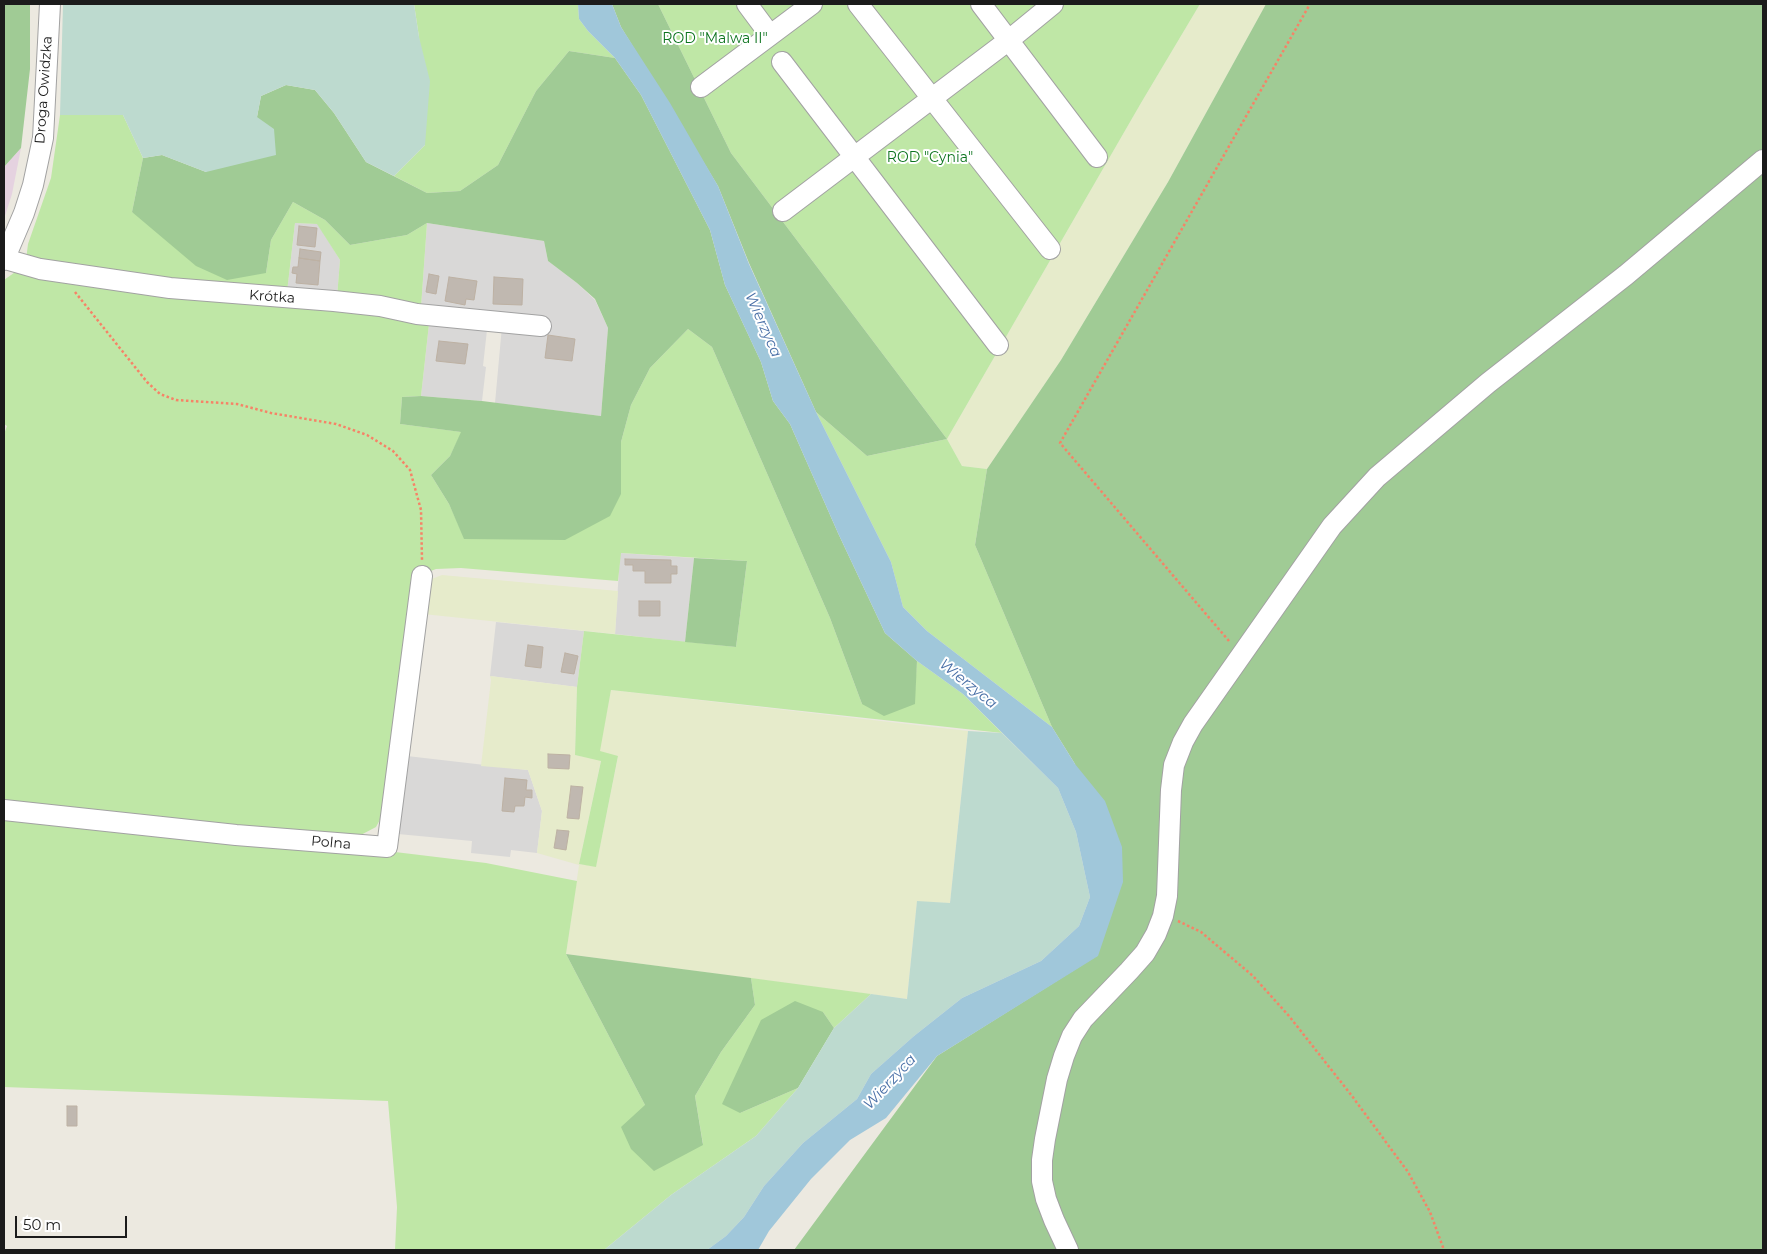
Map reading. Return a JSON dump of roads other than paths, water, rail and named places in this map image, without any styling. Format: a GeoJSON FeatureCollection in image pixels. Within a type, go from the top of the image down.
{"type":"FeatureCollection","features":[{"type":"Feature","properties":{"kind":"street","name":"Droga Owidzka"},"geometry":{"type":"LineString","coordinates":[[4,259],[24,213],[33,185],[43,138],[50,4]]}},
{"type":"Feature","properties":{"kind":"street"},"geometry":{"type":"LineString","coordinates":[[747,4],[770,35]]}},
{"type":"Feature","properties":{"kind":"street"},"geometry":{"type":"LineString","coordinates":[[701,87],[812,4]]}},
{"type":"Feature","properties":{"kind":"street"},"geometry":{"type":"LineString","coordinates":[[858,4],[1050,249]]}},
{"type":"Feature","properties":{"kind":"street"},"geometry":{"type":"LineString","coordinates":[[980,4],[1097,157]]}},
{"type":"Feature","properties":{"kind":"street"},"geometry":{"type":"LineString","coordinates":[[783,211],[1009,40],[1052,4]]}},
{"type":"Feature","properties":{"kind":"street"},"geometry":{"type":"LineString","coordinates":[[782,62],[856,156],[998,345]]}},
{"type":"Feature","properties":{"kind":"street"},"geometry":{"type":"LineString","coordinates":[[1068,1250],[1046,1199],[1042,1181],[1045,1139],[1057,1079],[1066,1050],[1082,1019],[1145,953],[1156,934],[1163,916],[1167,896],[1171,790],[1174,765],[1183,742],[1193,724],[1332,526],[1377,477],[1488,383],[1626,275],[1763,160]]}},
{"type":"Feature","properties":{"kind":"street","name":"Krótka"},"geometry":{"type":"LineString","coordinates":[[4,259],[40,269],[170,288],[344,302],[380,306],[417,314],[541,326]]}},
{"type":"Feature","properties":{"kind":"street","name":"Polna"},"geometry":{"type":"LineString","coordinates":[[4,810],[236,835],[387,847],[422,576]]}},
{"type":"Feature","properties":{"kind":"water","name":"Wierzyca"},"geometry":{"type":"Polygon","coordinates":[[[578,4],[612,4],[621,27],[670,103],[718,186],[749,264],[816,412],[891,562],[903,607],[927,631],[1052,727],[1075,764],[1105,801],[1122,847],[1123,882],[1098,956],[937,1056],[886,1118],[850,1140],[811,1179],[769,1231],[758,1250],[707,1250],[726,1236],[744,1217],[764,1186],[803,1143],[857,1099],[871,1074],[914,1036],[962,998],[1041,961],[1079,926],[1090,897],[1076,832],[1058,788],[963,694],[917,661],[885,633],[790,424],[773,401],[761,362],[725,285],[710,230],[641,95],[615,58],[588,31],[579,19],[578,4]]]}},
{"type":"Feature","properties":{"kind":"park label","name":"ROD \"Malwa II\""},"geometry":{"type":"Point","coordinates":[715,39]}},
{"type":"Feature","properties":{"kind":"park label","name":"ROD \"Cynia\""},"geometry":{"type":"Point","coordinates":[930,158]}}]}
